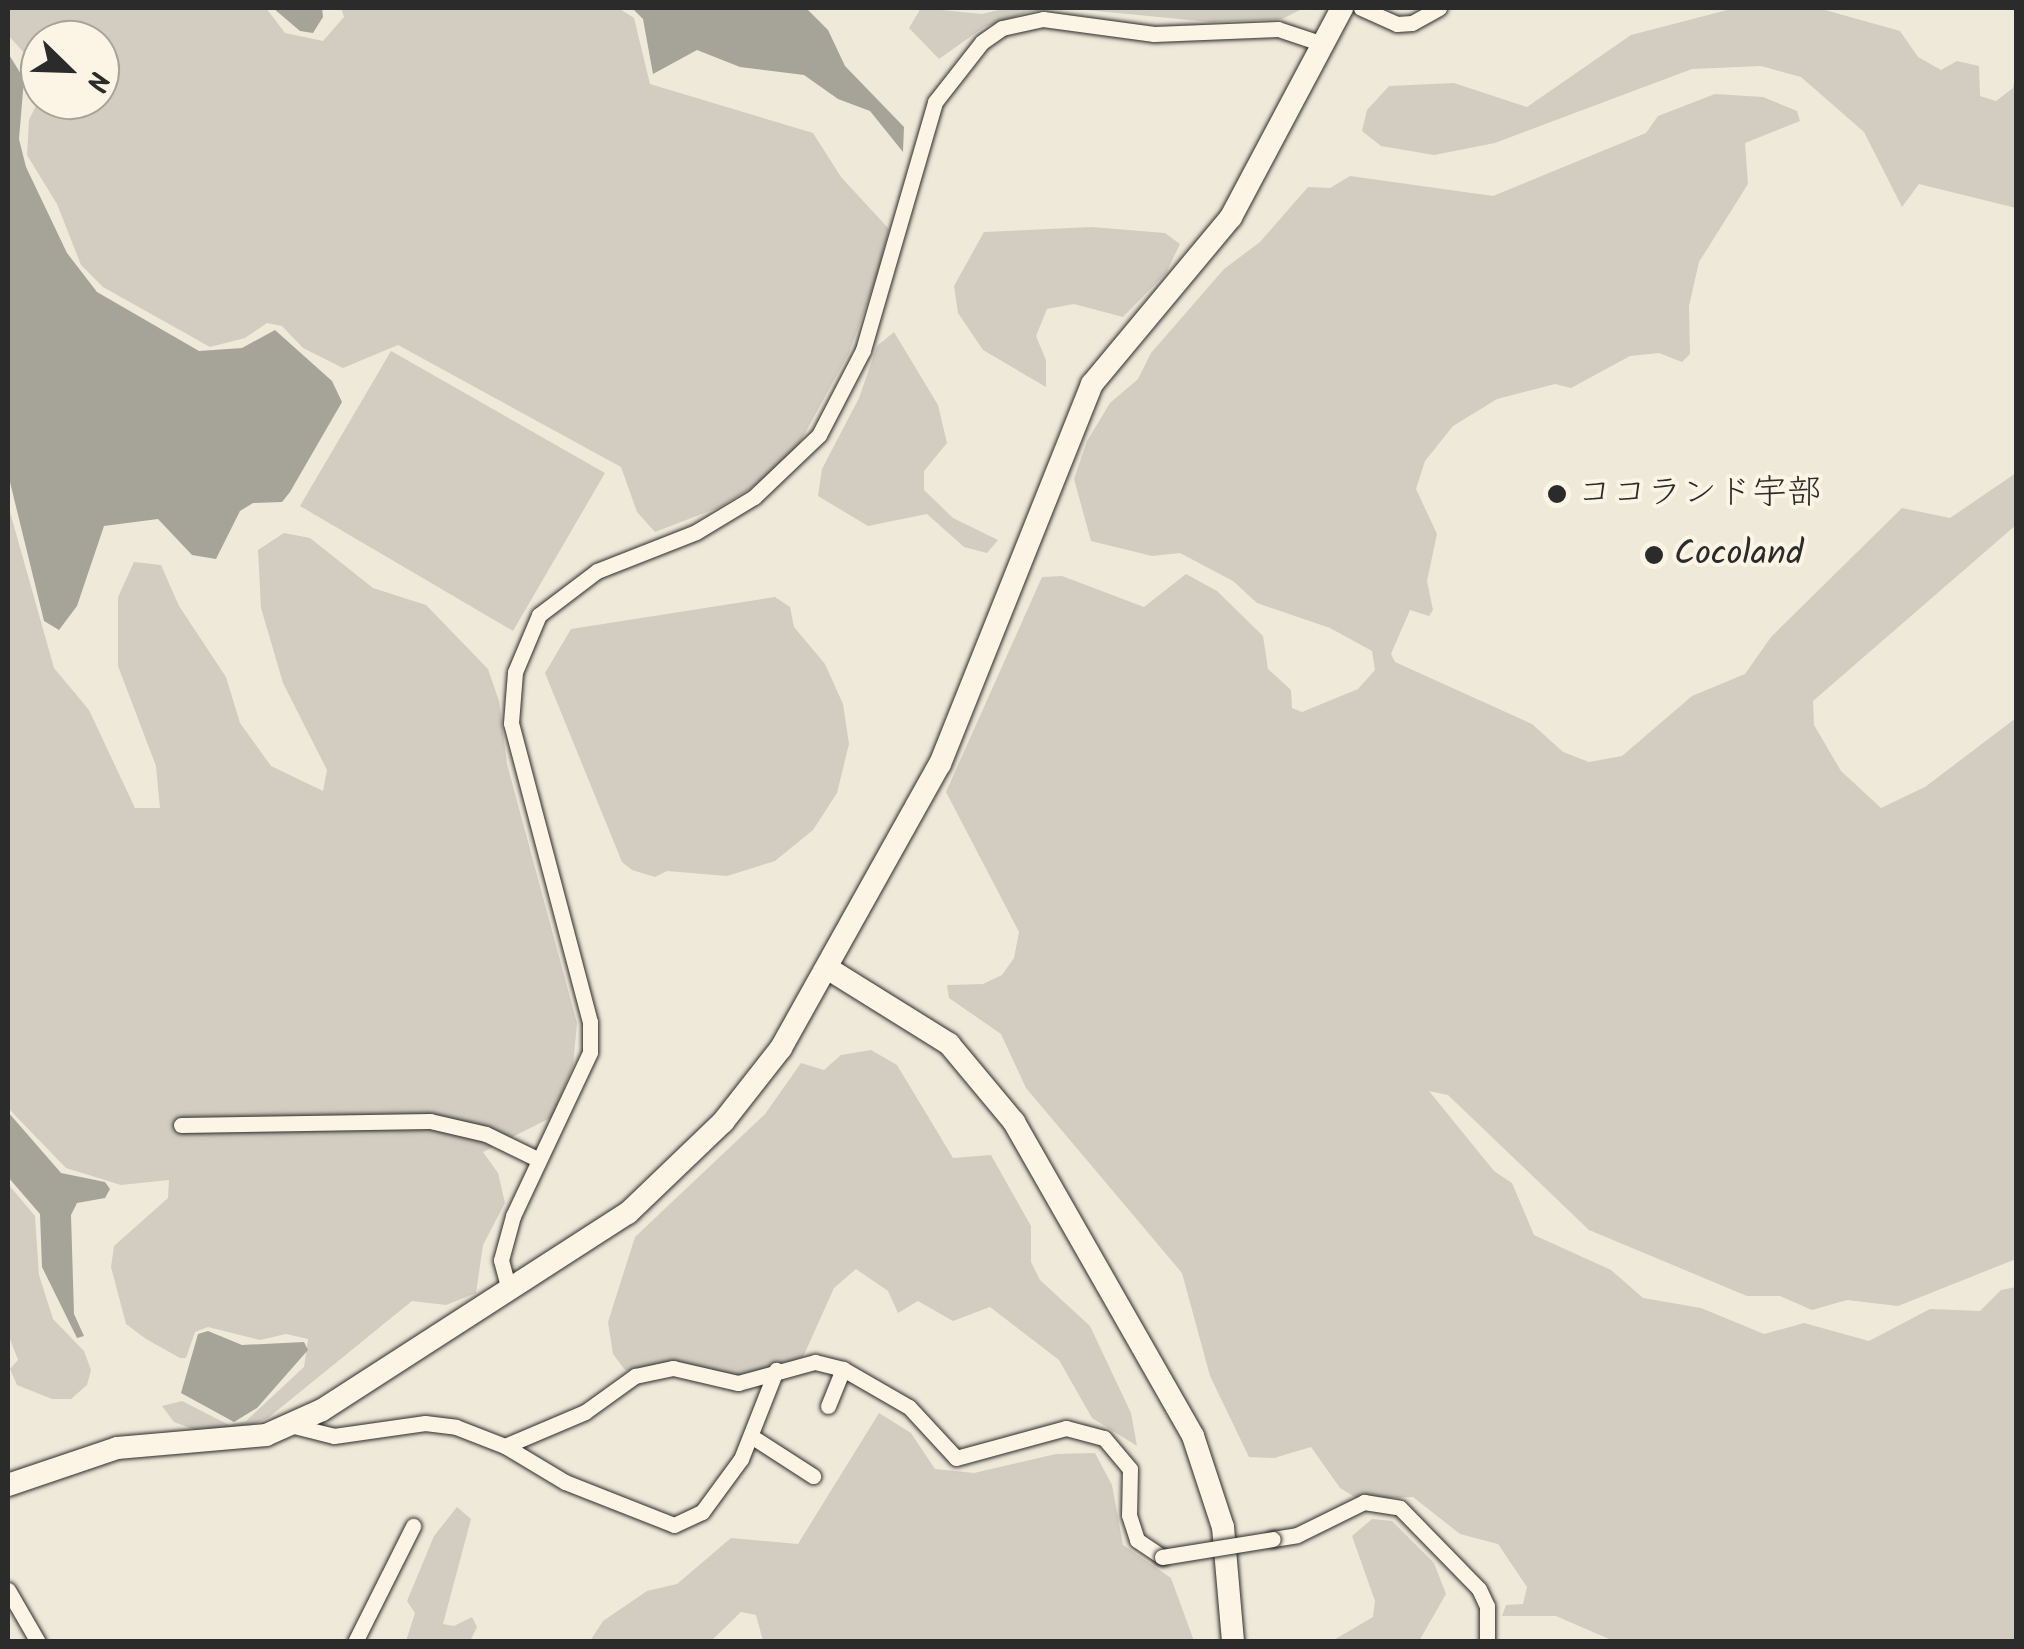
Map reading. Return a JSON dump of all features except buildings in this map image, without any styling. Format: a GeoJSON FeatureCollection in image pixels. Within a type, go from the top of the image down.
{"type":"FeatureCollection","features":[{"type":"Feature","properties":{"kind":"street"},"geometry":{"type":"LineString","coordinates":[[8,1485],[116,1448],[230,1440],[290,1425],[508,1290],[662,1186],[754,1087],[827,968],[965,714],[1092,384],[1231,217],[1342,8]]}},
{"type":"Feature","properties":{"kind":"street"},"geometry":{"type":"LineString","coordinates":[[1361,8],[1397,24],[1412,24],[1439,8]]}},
{"type":"Feature","properties":{"kind":"street"},"geometry":{"type":"LineString","coordinates":[[508,1290],[501,1260],[537,1159],[574,1098],[590,1052],[590,1022],[511,723],[521,649],[540,615],[598,571],[696,532],[743,504],[781,478],[819,436],[862,350],[935,102],[982,42],[1002,28],[1043,19],[1154,34],[1278,28],[1323,44]]}},
{"type":"Feature","properties":{"kind":"street"},"geometry":{"type":"LineString","coordinates":[[827,968],[949,1044],[1014,1122],[1193,1436],[1223,1527],[1234,1642]]}},
{"type":"Feature","properties":{"kind":"street"},"geometry":{"type":"LineString","coordinates":[[181,1125],[430,1121],[486,1134],[537,1159]]}},
{"type":"Feature","properties":{"kind":"street"},"geometry":{"type":"LineString","coordinates":[[504,1446],[584,1412],[636,1376],[673,1368],[738,1383],[815,1362],[842,1369],[908,1407],[956,1458],[1066,1428],[1104,1438],[1130,1469],[1130,1514],[1137,1540],[1162,1557],[1297,1535],[1364,1502],[1400,1508],[1479,1589],[1487,1606],[1487,1642]]}},
{"type":"Feature","properties":{"kind":"street"},"geometry":{"type":"LineString","coordinates":[[828,1406],[842,1369]]}},
{"type":"Feature","properties":{"kind":"street"},"geometry":{"type":"LineString","coordinates":[[290,1425],[334,1436],[425,1423],[504,1446],[565,1482],[674,1525],[702,1512],[751,1436],[776,1370]]}},
{"type":"Feature","properties":{"kind":"street"},"geometry":{"type":"LineString","coordinates":[[751,1436],[813,1476]]}},
{"type":"Feature","properties":{"kind":"street"},"geometry":{"type":"LineString","coordinates":[[355,1642],[412,1526]]}},
{"type":"Feature","properties":{"kind":"street"},"geometry":{"type":"LineString","coordinates":[[8,1590],[38,1642]]}},
{"type":"Feature","properties":{"kind":"shaded area"},"geometry":{"type":"Polygon","coordinates":[[[8,8],[266,8],[285,33],[323,41],[344,17],[341,8],[618,8],[634,18],[650,84],[813,133],[841,177],[889,229],[877,276],[849,353],[787,466],[720,507],[655,532],[637,512],[621,467],[398,345],[343,368],[303,348],[282,326],[267,323],[245,338],[210,347],[103,287],[81,265],[57,204],[27,155],[29,120],[120,120],[120,20],[20,20],[20,48],[8,35],[8,8]]]}},
{"type":"Feature","properties":{"kind":"shaded area"},"geometry":{"type":"Polygon","coordinates":[[[273,8],[322,8],[323,17],[313,33],[300,31],[273,8]]]}},
{"type":"Feature","properties":{"kind":"shaded area"},"geometry":{"type":"Polygon","coordinates":[[[632,8],[808,10],[828,30],[845,66],[904,127],[903,152],[870,111],[838,99],[804,75],[740,67],[697,50],[653,74],[643,19],[632,8]]]}},
{"type":"Feature","properties":{"kind":"shaded area"},"geometry":{"type":"Polygon","coordinates":[[[921,8],[982,14],[1007,8],[1066,8],[1028,12],[984,27],[939,59],[909,28],[921,8]]]}},
{"type":"Feature","properties":{"kind":"shaded area"},"geometry":{"type":"Polygon","coordinates":[[[1066,8],[1304,8],[1282,19],[1210,22],[1066,8]]]}},
{"type":"Feature","properties":{"kind":"shaded area"},"geometry":{"type":"Polygon","coordinates":[[[1735,8],[1818,8],[1900,31],[1918,57],[1941,70],[1957,61],[1979,66],[1980,96],[1996,101],[2013,88],[2016,73],[2016,208],[1919,184],[1902,207],[1864,132],[1801,77],[1761,66],[1692,69],[1495,143],[1434,155],[1381,146],[1362,131],[1367,110],[1389,86],[1454,83],[1527,107],[1631,35],[1735,8]]]}},
{"type":"Feature","properties":{"kind":"shaded area"},"geometry":{"type":"Polygon","coordinates":[[[8,53],[20,72],[19,139],[26,167],[67,253],[97,292],[199,351],[242,348],[275,330],[332,381],[342,402],[282,502],[253,503],[240,511],[216,559],[192,555],[158,519],[104,526],[77,606],[59,630],[44,621],[8,474],[8,53]]]}},
{"type":"Feature","properties":{"kind":"shaded area"},"geometry":{"type":"Polygon","coordinates":[[[1715,94],[1763,97],[1797,111],[1800,121],[1745,143],[1748,184],[1699,262],[1689,306],[1690,354],[1682,362],[1659,353],[1630,356],[1571,388],[1555,384],[1497,399],[1453,426],[1425,461],[1416,489],[1437,534],[1427,581],[1433,610],[1429,616],[1410,610],[1391,654],[1395,662],[1532,724],[1563,752],[1589,762],[1622,756],[1692,696],[1745,674],[1771,637],[1902,508],[1950,518],[2016,473],[2016,525],[1813,701],[1814,725],[1841,771],[1881,808],[1925,787],[2016,718],[2016,1259],[1898,1306],[1847,1300],[1812,1310],[1780,1296],[1747,1296],[1589,1230],[1448,1095],[1429,1091],[1494,1171],[1512,1183],[1534,1235],[1611,1270],[1643,1298],[1701,1308],[1764,1334],[1804,1323],[1869,1341],[1930,1309],[1980,1311],[2001,1290],[2016,1287],[2016,1641],[1616,1642],[1556,1616],[1502,1616],[1506,1605],[1523,1604],[1527,1587],[1498,1544],[1460,1534],[1413,1497],[1358,1499],[1340,1488],[1311,1447],[1274,1458],[1249,1457],[1210,1376],[1182,1273],[1026,1088],[1001,1034],[949,998],[947,985],[983,984],[1002,975],[1014,958],[1019,932],[946,792],[1042,577],[1062,576],[1144,607],[1186,574],[1217,591],[1263,636],[1268,669],[1291,690],[1292,708],[1302,712],[1358,689],[1375,670],[1372,651],[1330,628],[1257,603],[1233,581],[1180,553],[1152,556],[1091,541],[1074,479],[1087,441],[1110,403],[1138,379],[1151,353],[1224,269],[1260,242],[1308,187],[1330,188],[1350,176],[1493,196],[1646,133],[1658,116],[1715,94]]]}},
{"type":"Feature","properties":{"kind":"shaded area"},"geometry":{"type":"Polygon","coordinates":[[[1092,227],[1165,233],[1180,244],[1166,273],[1123,317],[1074,304],[1047,309],[1036,336],[1046,360],[1046,387],[983,350],[958,313],[954,286],[984,232],[1092,227]]]}},
{"type":"Feature","properties":{"kind":"shaded area"},"geometry":{"type":"Polygon","coordinates":[[[894,332],[938,405],[947,443],[924,471],[924,490],[953,518],[998,540],[987,553],[964,547],[927,514],[868,526],[818,496],[822,469],[859,398],[877,346],[894,332]]]}},
{"type":"Feature","properties":{"kind":"shaded area"},"geometry":{"type":"Polygon","coordinates":[[[391,351],[605,473],[513,631],[300,506],[391,351]]]}},
{"type":"Feature","properties":{"kind":"shaded area"},"geometry":{"type":"Polygon","coordinates":[[[8,505],[54,668],[89,710],[135,808],[160,808],[156,766],[118,666],[118,597],[134,562],[161,565],[179,606],[226,677],[240,723],[271,766],[323,791],[327,770],[283,683],[261,608],[258,550],[284,533],[310,538],[373,588],[426,605],[488,669],[499,701],[507,764],[577,1023],[573,1066],[552,1117],[483,1152],[498,1173],[505,1203],[483,1245],[476,1293],[446,1305],[412,1301],[268,1418],[249,1426],[201,1432],[174,1422],[162,1406],[182,1401],[229,1425],[246,1421],[304,1367],[308,1339],[286,1334],[260,1340],[208,1327],[195,1332],[186,1358],[180,1358],[126,1324],[111,1267],[114,1246],[168,1198],[169,1180],[121,1185],[66,1168],[8,1108],[8,505]]]}},
{"type":"Feature","properties":{"kind":"shaded area"},"geometry":{"type":"Polygon","coordinates":[[[775,597],[790,607],[794,627],[825,664],[843,704],[849,744],[837,793],[813,830],[775,861],[727,876],[667,871],[655,877],[632,870],[622,862],[545,673],[571,629],[775,597]]]}},
{"type":"Feature","properties":{"kind":"shaded area"},"geometry":{"type":"Polygon","coordinates":[[[871,1050],[897,1065],[953,1158],[991,1155],[1031,1226],[1031,1262],[1040,1280],[1090,1326],[1131,1413],[1137,1446],[1092,1418],[1059,1360],[990,1307],[953,1321],[918,1301],[898,1313],[888,1291],[856,1269],[834,1288],[803,1357],[744,1379],[625,1370],[613,1354],[608,1322],[635,1237],[765,1114],[801,1063],[824,1070],[841,1055],[871,1050]]]}},
{"type":"Feature","properties":{"kind":"shaded area"},"geometry":{"type":"Polygon","coordinates":[[[8,1112],[61,1173],[105,1182],[110,1189],[105,1198],[77,1203],[71,1215],[74,1314],[84,1336],[77,1338],[42,1267],[40,1214],[8,1177],[8,1112]]]}},
{"type":"Feature","properties":{"kind":"shaded area"},"geometry":{"type":"Polygon","coordinates":[[[8,1184],[35,1216],[39,1275],[53,1319],[84,1351],[91,1370],[87,1385],[71,1399],[52,1399],[17,1385],[10,1369],[18,1360],[8,1334],[8,1184]]]}},
{"type":"Feature","properties":{"kind":"shaded area"},"geometry":{"type":"Polygon","coordinates":[[[208,1331],[242,1345],[304,1342],[308,1350],[257,1408],[234,1422],[181,1393],[198,1334],[208,1331]]]}},
{"type":"Feature","properties":{"kind":"shaded area"},"geometry":{"type":"Polygon","coordinates":[[[879,1413],[911,1433],[935,1469],[974,1473],[1056,1454],[1095,1453],[1112,1485],[1123,1545],[1171,1578],[1194,1641],[763,1641],[756,1615],[741,1612],[711,1641],[590,1641],[603,1621],[647,1591],[677,1584],[731,1538],[798,1544],[879,1413]]]}},
{"type":"Feature","properties":{"kind":"shaded area"},"geometry":{"type":"Polygon","coordinates":[[[457,1507],[471,1519],[443,1624],[454,1626],[472,1617],[477,1627],[470,1641],[406,1641],[415,1613],[407,1601],[434,1536],[457,1507]]]}},
{"type":"Feature","properties":{"kind":"shaded area"},"geometry":{"type":"Polygon","coordinates":[[[1372,1519],[1392,1521],[1434,1563],[1446,1594],[1419,1641],[1332,1641],[1373,1617],[1375,1601],[1352,1536],[1372,1519]]]}},
{"type":"Feature","properties":{"kind":"place","name":"ココランド宇部"},"geometry":{"type":"Point","coordinates":[1557,494]}},
{"type":"Feature","properties":{"kind":"place","name":"Cocoland"},"geometry":{"type":"Point","coordinates":[1654,555]}}]}
